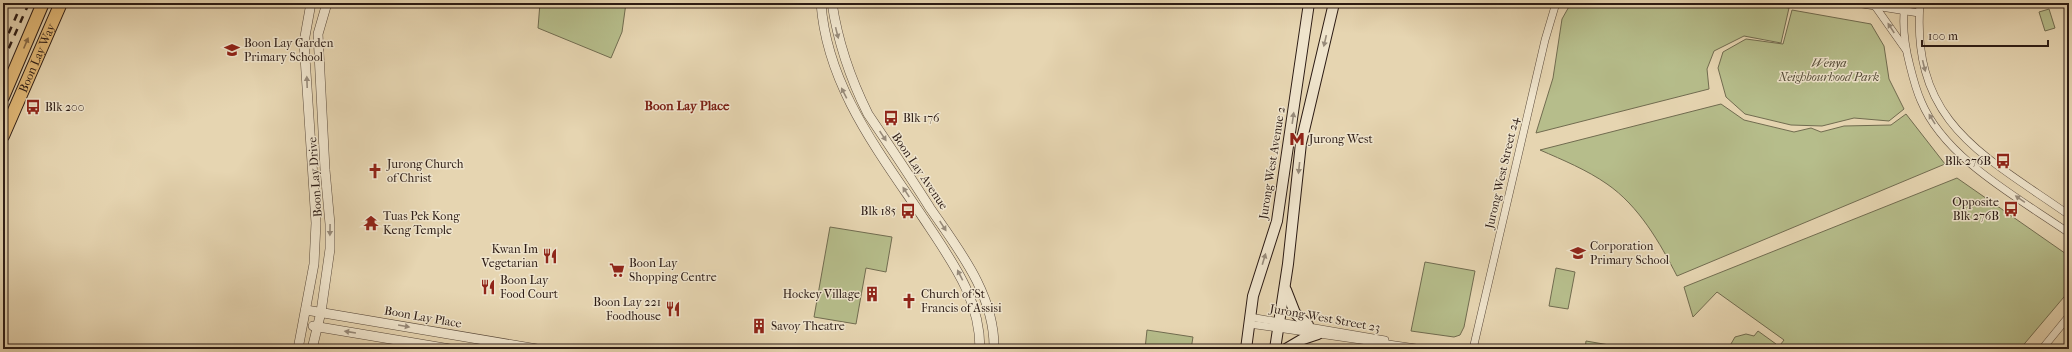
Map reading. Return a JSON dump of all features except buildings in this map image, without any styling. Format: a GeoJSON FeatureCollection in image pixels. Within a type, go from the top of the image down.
{"type":"FeatureCollection","features":[{"type":"Feature","properties":{"kind":"main road","name":"Boon Lay Way"},"geometry":{"type":"LineString","coordinates":[[3,98],[43,3]]}},
{"type":"Feature","properties":{"kind":"main road","name":"Boon Lay Way"},"geometry":{"type":"LineString","coordinates":[[3,136],[61,3]]}},
{"type":"Feature","properties":{"kind":"main road","name":"Jurong West Avenue 2"},"geometry":{"type":"LineString","coordinates":[[1246,349],[1253,296],[1277,221],[1308,3]]}},
{"type":"Feature","properties":{"kind":"main road"},"geometry":{"type":"LineString","coordinates":[[1275,349],[1285,288],[1301,143],[1334,3]]}},
{"type":"Feature","properties":{"kind":"main road"},"geometry":{"type":"LineString","coordinates":[[1285,288],[1294,314],[1308,325]]}},
{"type":"Feature","properties":{"kind":"main road"},"geometry":{"type":"LineString","coordinates":[[1286,349],[1303,339],[1318,334]]}},
{"type":"Feature","properties":{"kind":"street","name":"Boon Lay Drive"},"geometry":{"type":"LineString","coordinates":[[298,349],[304,324],[314,264],[316,237],[304,42],[311,3]]}},
{"type":"Feature","properties":{"kind":"street","name":"Boon Lay Drive"},"geometry":{"type":"LineString","coordinates":[[312,349],[321,312],[330,243],[318,34],[327,3]]}},
{"type":"Feature","properties":{"kind":"street","name":"Boon Lay Avenue"},"geometry":{"type":"LineString","coordinates":[[821,3],[830,49],[840,83],[858,119],[955,266],[970,294],[976,313],[980,349]]}},
{"type":"Feature","properties":{"kind":"street","name":"Boon Lay Avenue"},"geometry":{"type":"LineString","coordinates":[[832,3],[845,62],[857,93],[868,114],[960,252],[981,288],[991,322],[994,349]]}},
{"type":"Feature","properties":{"kind":"street","name":"Jurong West Street 24"},"geometry":{"type":"LineString","coordinates":[[1473,349],[1545,40],[1556,3]]}},
{"type":"Feature","properties":{"kind":"street"},"geometry":{"type":"LineString","coordinates":[[1856,3],[1919,13]]}},
{"type":"Feature","properties":{"kind":"street"},"geometry":{"type":"LineString","coordinates":[[1905,3],[1906,50],[1921,103],[1942,136],[1964,159],[2069,233]]}},
{"type":"Feature","properties":{"kind":"street"},"geometry":{"type":"LineString","coordinates":[[1920,3],[1920,50],[1928,80],[1938,102],[1953,126],[1972,147],[2069,215]]}},
{"type":"Feature","properties":{"kind":"street"},"geometry":{"type":"LineString","coordinates":[[1875,6],[1906,50]]}},
{"type":"Feature","properties":{"kind":"street"},"geometry":{"type":"LineString","coordinates":[[308,121],[314,116],[323,118]]}},
{"type":"Feature","properties":{"kind":"street"},"geometry":{"type":"LineString","coordinates":[[312,173],[320,175],[325,170]]}},
{"type":"Feature","properties":{"kind":"street","name":"Boon Lay Place"},"geometry":{"type":"LineString","coordinates":[[306,310],[537,349]]}},
{"type":"Feature","properties":{"kind":"street"},"geometry":{"type":"LineString","coordinates":[[2042,349],[2069,316]]}},
{"type":"Feature","properties":{"kind":"street"},"geometry":{"type":"LineString","coordinates":[[370,335],[368,325],[371,320]]}},
{"type":"Feature","properties":{"kind":"street","name":"Jurong West Street 23"},"geometry":{"type":"LineString","coordinates":[[1250,320],[1278,324],[1318,334],[1423,349]]}},
{"type":"Feature","properties":{"kind":"street"},"geometry":{"type":"LineString","coordinates":[[304,324],[450,349]]}},
{"type":"Feature","properties":{"kind":"street","name":"Jurong West Street 23"},"geometry":{"type":"LineString","coordinates":[[1278,324],[1308,325],[1387,340],[1394,344]]}},
{"type":"Feature","properties":{"kind":"green space"},"geometry":{"type":"Polygon","coordinates":[[[540,3],[626,3],[622,32],[611,58],[538,28],[540,3]]]}},
{"type":"Feature","properties":{"kind":"green space"},"geometry":{"type":"Polygon","coordinates":[[[1571,3],[1759,3],[1789,8],[1781,43],[1744,36],[1714,51],[1707,69],[1709,89],[1536,133],[1553,78],[1562,19],[1571,3]]]}},
{"type":"Feature","properties":{"kind":"green space"},"geometry":{"type":"Polygon","coordinates":[[[2049,9],[2055,28],[2045,31],[2039,12],[2049,9]]]}},
{"type":"Feature","properties":{"kind":"green space","name":"Wenya Neighbourhood Park"},"geometry":{"type":"Polygon","coordinates":[[[1792,10],[1871,24],[1884,46],[1889,79],[1904,109],[1889,121],[1854,118],[1822,126],[1791,125],[1745,114],[1726,97],[1718,68],[1723,52],[1746,39],[1783,44],[1792,10]]]}},
{"type":"Feature","properties":{"kind":"green space"},"geometry":{"type":"Polygon","coordinates":[[[1721,104],[1744,120],[1794,132],[1811,128],[1821,132],[1844,126],[1891,125],[1906,114],[1945,164],[1677,276],[1656,238],[1629,203],[1607,184],[1591,174],[1540,150],[1721,104]]]}},
{"type":"Feature","properties":{"kind":"green space"},"geometry":{"type":"Polygon","coordinates":[[[1957,178],[2069,256],[2069,291],[2020,349],[1777,349],[1784,340],[1717,292],[1693,317],[1684,287],[1957,178]]]}},
{"type":"Feature","properties":{"kind":"green space"},"geometry":{"type":"Polygon","coordinates":[[[830,227],[892,237],[886,272],[866,268],[856,324],[814,317],[830,227]]]}},
{"type":"Feature","properties":{"kind":"green space"},"geometry":{"type":"Polygon","coordinates":[[[1425,262],[1475,271],[1464,327],[1460,335],[1454,337],[1411,331],[1425,262]]]}},
{"type":"Feature","properties":{"kind":"green space"},"geometry":{"type":"Polygon","coordinates":[[[1556,268],[1575,272],[1568,309],[1549,306],[1556,268]]]}},
{"type":"Feature","properties":{"kind":"green space"},"geometry":{"type":"Polygon","coordinates":[[[1147,330],[1193,337],[1191,349],[1145,349],[1147,330]]]}},
{"type":"Feature","properties":{"kind":"green space"},"geometry":{"type":"Polygon","coordinates":[[[1758,331],[1776,344],[1772,349],[1728,349],[1735,337],[1746,334],[1754,336],[1758,331]]]}},
{"type":"Feature","properties":{"kind":"green space"},"geometry":{"type":"Polygon","coordinates":[[[1586,341],[1621,347],[1621,349],[1585,349],[1586,341]]]}},
{"type":"Feature","properties":{"kind":"railway"},"geometry":{"type":"LineString","coordinates":[[3,46],[22,3]]}},
{"type":"Feature","properties":{"kind":"railway"},"geometry":{"type":"LineString","coordinates":[[3,61],[29,3]]}},
{"type":"Feature","properties":{"kind":"place","name":"Boon Lay Garden Primary School"},"geometry":{"type":"Point","coordinates":[232,50]}},
{"type":"Feature","properties":{"kind":"place","name":"Blk 200"},"geometry":{"type":"Point","coordinates":[33,107]}},
{"type":"Feature","properties":{"kind":"place","name":"Blk 176"},"geometry":{"type":"Point","coordinates":[891,118]}},
{"type":"Feature","properties":{"kind":"place","name":"Jurong West"},"geometry":{"type":"Point","coordinates":[1297,139]}},
{"type":"Feature","properties":{"kind":"place","name":"Blk 276B"},"geometry":{"type":"Point","coordinates":[2003,161]}},
{"type":"Feature","properties":{"kind":"place","name":"Jurong Church of Christ"},"geometry":{"type":"Point","coordinates":[375,171]}},
{"type":"Feature","properties":{"kind":"place","name":"Opposite Blk 276B"},"geometry":{"type":"Point","coordinates":[2011,209]}},
{"type":"Feature","properties":{"kind":"place","name":"Blk 185"},"geometry":{"type":"Point","coordinates":[908,211]}},
{"type":"Feature","properties":{"kind":"place","name":"Tuas Pek Kong Keng Temple"},"geometry":{"type":"Point","coordinates":[371,223]}},
{"type":"Feature","properties":{"kind":"place","name":"Corporation Primary School"},"geometry":{"type":"Point","coordinates":[1578,253]}},
{"type":"Feature","properties":{"kind":"place","name":"Kwan Im Vegetarian"},"geometry":{"type":"Point","coordinates":[550,256]}},
{"type":"Feature","properties":{"kind":"place","name":"Boon Lay Shopping Centre"},"geometry":{"type":"Point","coordinates":[617,270]}},
{"type":"Feature","properties":{"kind":"place","name":"Boon Lay Food Court"},"geometry":{"type":"Point","coordinates":[488,287]}},
{"type":"Feature","properties":{"kind":"place","name":"Hockey Village"},"geometry":{"type":"Point","coordinates":[872,294]}},
{"type":"Feature","properties":{"kind":"place","name":"Church of St Francis of Assisi"},"geometry":{"type":"Point","coordinates":[909,301]}},
{"type":"Feature","properties":{"kind":"place","name":"Boon Lay 221 Foodhouse"},"geometry":{"type":"Point","coordinates":[673,309]}},
{"type":"Feature","properties":{"kind":"place","name":"Savoy Theatre"},"geometry":{"type":"Point","coordinates":[759,326]}},
{"type":"Feature","properties":{"kind":"district","name":"Boon Lay Place"},"geometry":{"type":"Point","coordinates":[687,105]}}]}
